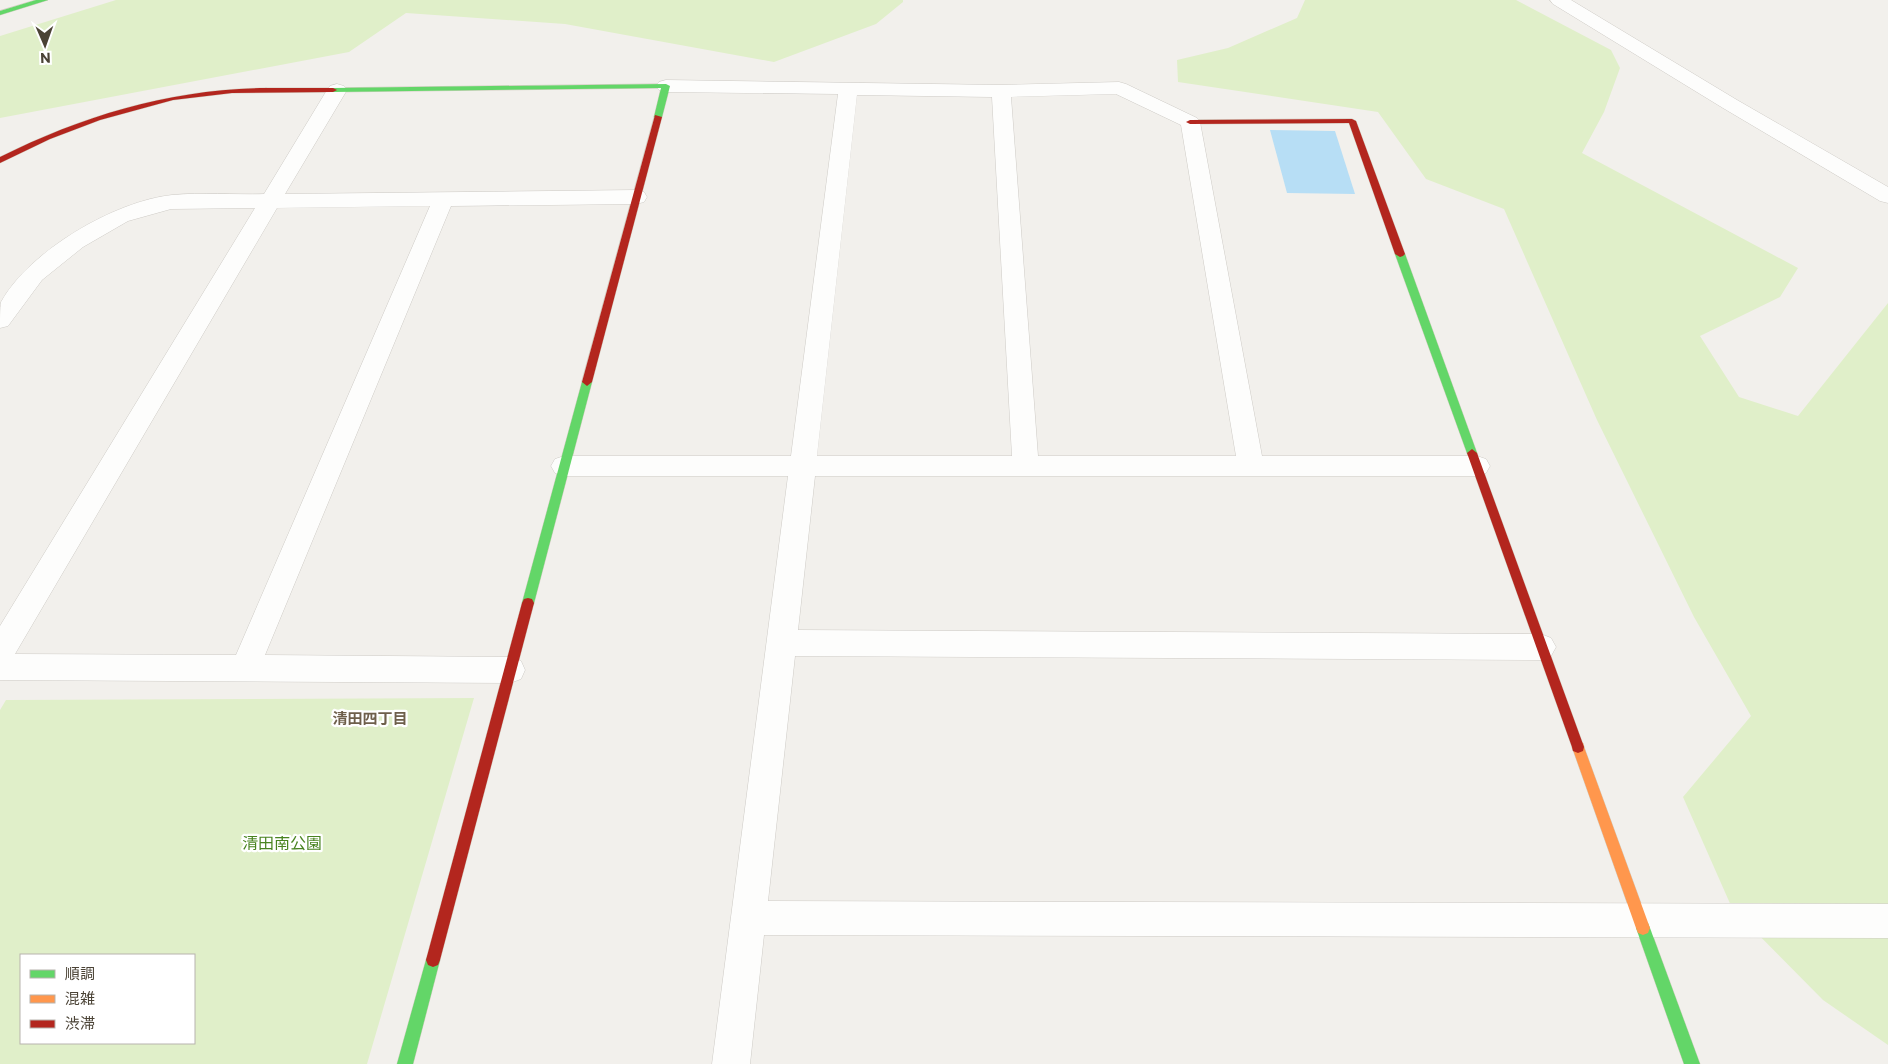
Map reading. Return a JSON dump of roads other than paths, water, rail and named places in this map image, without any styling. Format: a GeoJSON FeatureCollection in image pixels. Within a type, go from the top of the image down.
{"type":"FeatureCollection","features":[{"type":"Feature","properties":{"kind":"main road"},"geometry":{"type":"LineString","coordinates":[[0,13],[44,0]]}},
{"type":"Feature","properties":{"kind":"main road"},"geometry":{"type":"LineString","coordinates":[[0,160],[19,149],[83,125],[136,108],[198,94],[337,90],[666,86],[405,1064]]}},
{"type":"Feature","properties":{"kind":"main road"},"geometry":{"type":"LineString","coordinates":[[1190,122],[1352,121],[1692,1064]]}},
{"type":"Feature","properties":{"kind":"street"},"geometry":{"type":"LineString","coordinates":[[1559,0],[1730,104],[1888,196]]}},
{"type":"Feature","properties":{"kind":"street"},"geometry":{"type":"LineString","coordinates":[[666,86],[1001,91],[1119,88],[1190,122],[1251,467]]}},
{"type":"Feature","properties":{"kind":"street"},"geometry":{"type":"LineString","coordinates":[[0,652],[337,90]]}},
{"type":"Feature","properties":{"kind":"street"},"geometry":{"type":"LineString","coordinates":[[731,1064],[848,90]]}},
{"type":"Feature","properties":{"kind":"street"},"geometry":{"type":"LineString","coordinates":[[1001,91],[1026,466]]}},
{"type":"Feature","properties":{"kind":"street"},"geometry":{"type":"LineString","coordinates":[[0,320],[34,275],[75,242],[120,216],[171,202],[636,197]]}},
{"type":"Feature","properties":{"kind":"street"},"geometry":{"type":"LineString","coordinates":[[245,668],[443,200]]}},
{"type":"Feature","properties":{"kind":"street"},"geometry":{"type":"LineString","coordinates":[[564,466],[1477,466]]}},
{"type":"Feature","properties":{"kind":"street"},"geometry":{"type":"LineString","coordinates":[[781,643],[1541,647]]}},
{"type":"Feature","properties":{"kind":"street"},"geometry":{"type":"LineString","coordinates":[[0,667],[510,670]]}},
{"type":"Feature","properties":{"kind":"street"},"geometry":{"type":"LineString","coordinates":[[748,918],[1888,921]]}},
{"type":"Feature","properties":{"kind":"water"},"geometry":{"type":"Polygon","coordinates":[[[1270,130],[1335,131],[1355,194],[1287,193],[1270,130]]]}},
{"type":"Feature","properties":{"kind":"district","name":"清田四丁目"},"geometry":{"type":"Point","coordinates":[370,719]}},
{"type":"Feature","properties":{"kind":"park label","name":"清田南公園"},"geometry":{"type":"Point","coordinates":[282,843]}}]}
